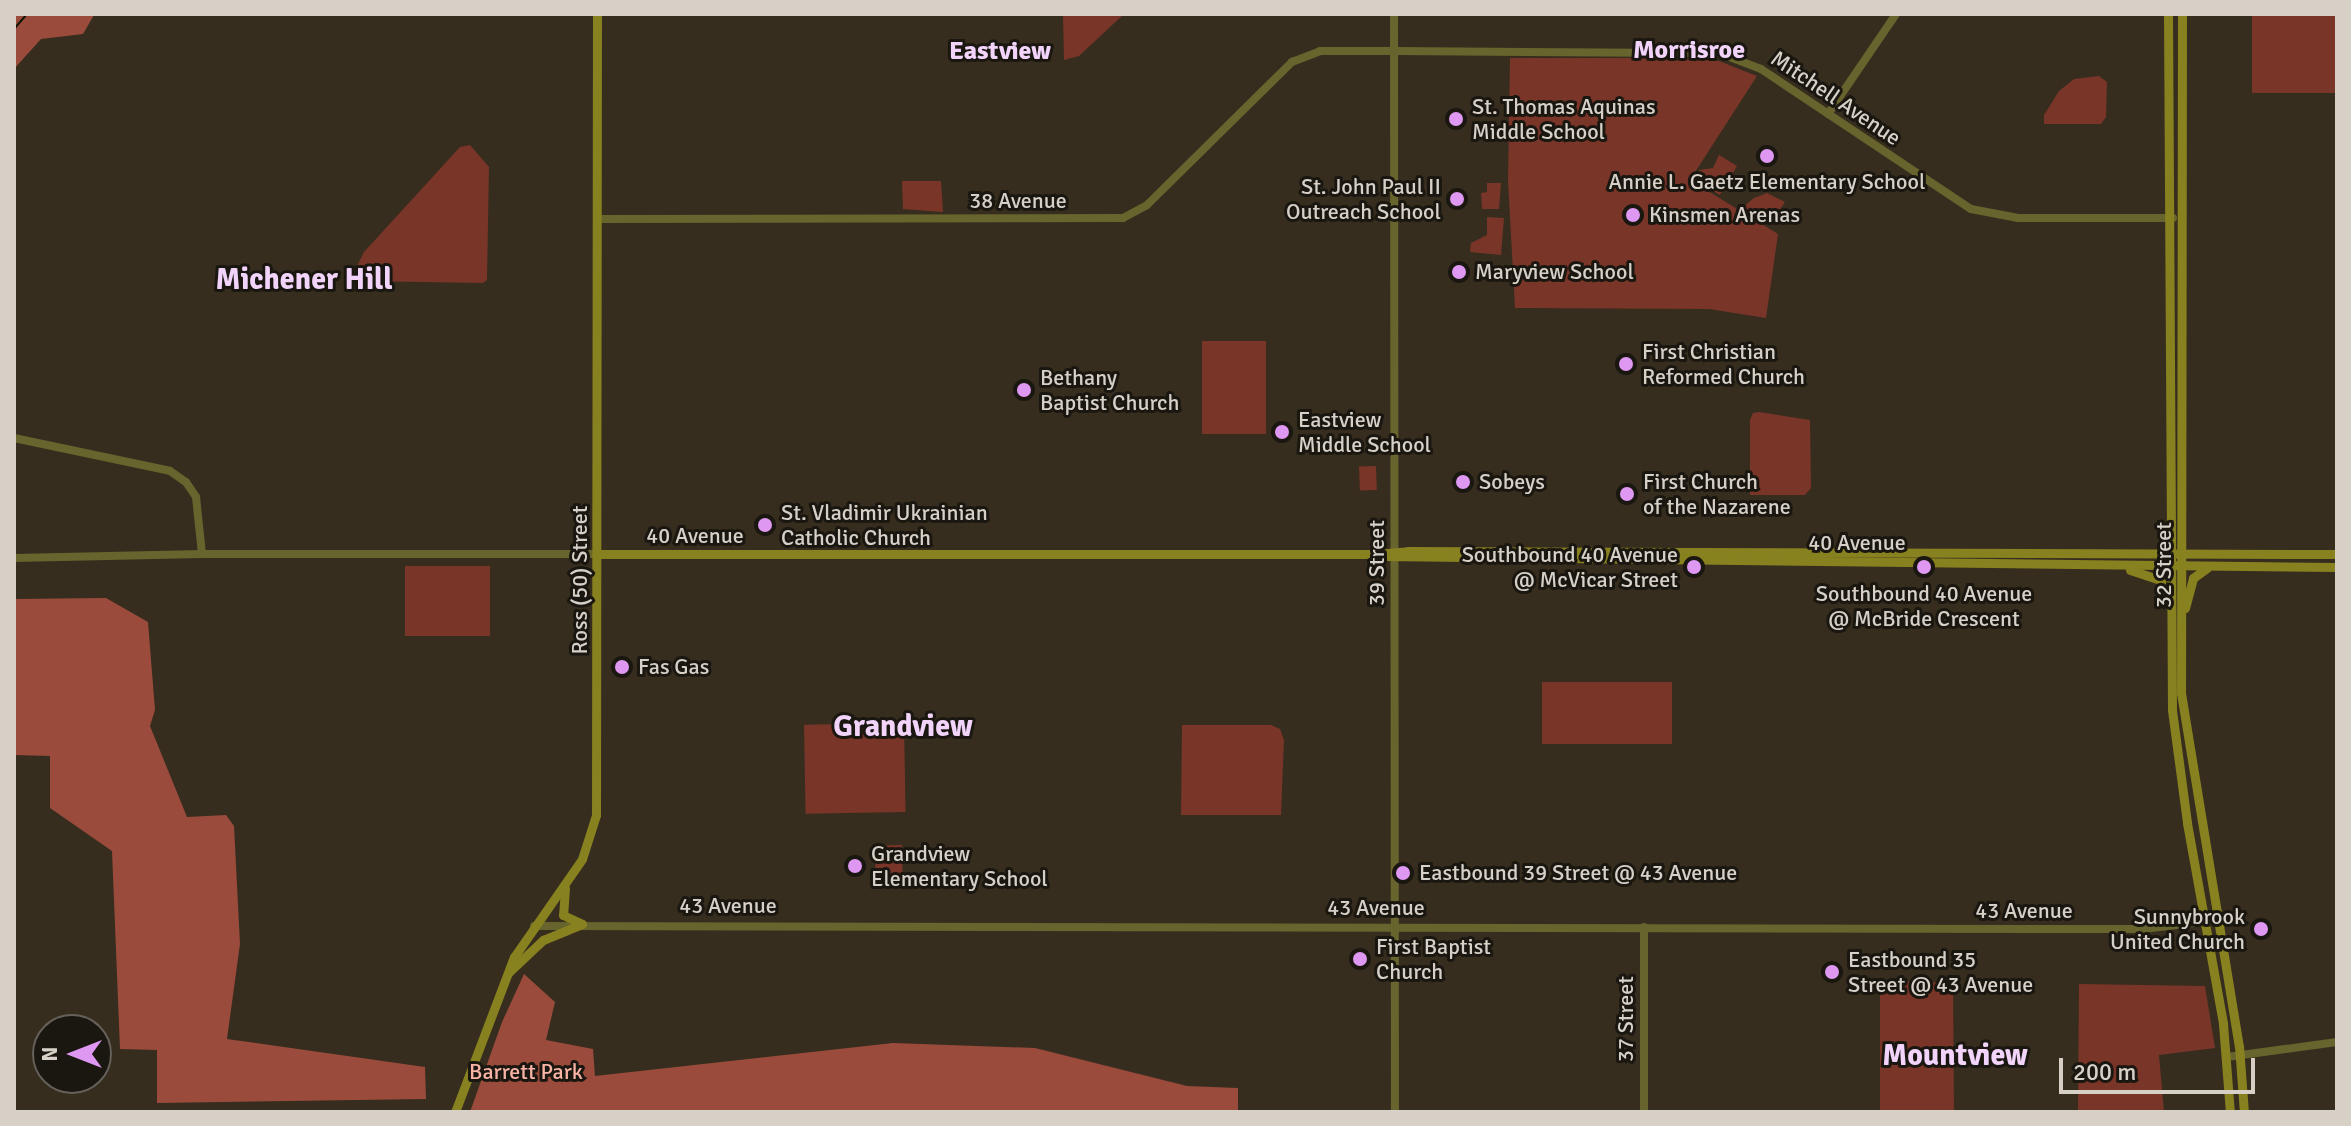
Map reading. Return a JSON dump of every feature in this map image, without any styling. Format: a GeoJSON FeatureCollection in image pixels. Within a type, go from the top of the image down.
{"type":"FeatureCollection","features":[{"type":"Feature","properties":{"kind":"main road","name":"Ross (50) Street"},"geometry":{"type":"LineString","coordinates":[[455,1112],[466,1091],[507,974],[534,926],[567,883],[588,847],[597,809],[597,14]]}},
{"type":"Feature","properties":{"kind":"main road","name":"32 Street"},"geometry":{"type":"LineString","coordinates":[[2168,14],[2170,598],[2176,748],[2227,1057],[2230,1112]]}},
{"type":"Feature","properties":{"kind":"main road","name":"32 Street"},"geometry":{"type":"LineString","coordinates":[[2182,14],[2181,623],[2185,732],[2240,1055],[2244,1112]]}},
{"type":"Feature","properties":{"kind":"main road","name":"40 Avenue"},"geometry":{"type":"LineString","coordinates":[[598,554],[2337,554]]}},
{"type":"Feature","properties":{"kind":"main road","name":"40 Avenue"},"geometry":{"type":"LineString","coordinates":[[1395,554],[2115,567],[2337,567]]}},
{"type":"Feature","properties":{"kind":"main road"},"geometry":{"type":"LineString","coordinates":[[2115,567],[2160,580],[2170,598]]}},
{"type":"Feature","properties":{"kind":"main road"},"geometry":{"type":"LineString","coordinates":[[2181,623],[2193,578],[2211,567]]}},
{"type":"Feature","properties":{"kind":"main road"},"geometry":{"type":"LineString","coordinates":[[567,883],[562,912],[567,919],[582,924]]}},
{"type":"Feature","properties":{"kind":"main road"},"geometry":{"type":"LineString","coordinates":[[507,974],[543,940],[582,924]]}},
{"type":"Feature","properties":{"kind":"main road"},"geometry":{"type":"LineString","coordinates":[[463,1112],[466,1091]]}},
{"type":"Feature","properties":{"kind":"street","name":"39 Street"},"geometry":{"type":"LineString","coordinates":[[1394,14],[1395,1112]]}},
{"type":"Feature","properties":{"kind":"street"},"geometry":{"type":"LineString","coordinates":[[1828,114],[1896,14]]}},
{"type":"Feature","properties":{"kind":"street","name":"38 Avenue"},"geometry":{"type":"LineString","coordinates":[[597,219],[1123,218],[1147,205],[1292,62],[1320,51],[1374,51]]}},
{"type":"Feature","properties":{"kind":"street","name":"Mitchell Avenue"},"geometry":{"type":"LineString","coordinates":[[1374,51],[1719,53],[1755,65],[1958,202],[1979,212],[2018,218],[2182,218]]}},
{"type":"Feature","properties":{"kind":"street"},"geometry":{"type":"LineString","coordinates":[[14,438],[151,465],[181,478],[192,489],[199,507],[202,554]]}},
{"type":"Feature","properties":{"kind":"street","name":"40 Avenue"},"geometry":{"type":"LineString","coordinates":[[14,558],[202,554],[598,554]]}},
{"type":"Feature","properties":{"kind":"street","name":"43 Avenue"},"geometry":{"type":"LineString","coordinates":[[534,926],[2143,929],[2218,920]]}},
{"type":"Feature","properties":{"kind":"street","name":"37 Street"},"geometry":{"type":"LineString","coordinates":[[1644,927],[1644,1112]]}},
{"type":"Feature","properties":{"kind":"street"},"geometry":{"type":"LineString","coordinates":[[2227,1057],[2337,1042]]}},
{"type":"Feature","properties":{"kind":"shaded area"},"geometry":{"type":"Polygon","coordinates":[[[1063,14],[1124,14],[1079,56],[1064,60],[1063,14]]]}},
{"type":"Feature","properties":{"kind":"shaded area"},"geometry":{"type":"Polygon","coordinates":[[[2252,14],[2337,14],[2337,93],[2252,93],[2252,14]]]}},
{"type":"Feature","properties":{"kind":"shaded area"},"geometry":{"type":"Polygon","coordinates":[[[1510,58],[1693,58],[1719,61],[1757,76],[1690,180],[1778,234],[1766,318],[1709,309],[1515,308],[1508,181],[1510,58]]]}},
{"type":"Feature","properties":{"kind":"shaded area"},"geometry":{"type":"Polygon","coordinates":[[[2099,76],[2107,82],[2106,117],[2101,124],[2044,124],[2044,115],[2059,91],[2074,79],[2099,76]]]}},
{"type":"Feature","properties":{"kind":"shaded area"},"geometry":{"type":"Polygon","coordinates":[[[470,145],[489,167],[487,280],[483,283],[358,281],[357,266],[364,252],[460,147],[470,145]]]}},
{"type":"Feature","properties":{"kind":"shaded area"},"geometry":{"type":"Polygon","coordinates":[[[1719,155],[1737,166],[1720,195],[1694,180],[1699,170],[1713,168],[1719,155]]]}},
{"type":"Feature","properties":{"kind":"shaded area"},"geometry":{"type":"Polygon","coordinates":[[[902,181],[941,181],[943,212],[903,209],[902,181]]]}},
{"type":"Feature","properties":{"kind":"shaded area"},"geometry":{"type":"Polygon","coordinates":[[[1487,183],[1501,183],[1499,209],[1482,209],[1481,193],[1487,192],[1487,183]]]}},
{"type":"Feature","properties":{"kind":"shaded area"},"geometry":{"type":"Polygon","coordinates":[[[1767,193],[1785,202],[1771,223],[1766,224],[1743,207],[1767,193]]]}},
{"type":"Feature","properties":{"kind":"shaded area"},"geometry":{"type":"Polygon","coordinates":[[[1487,217],[1504,218],[1501,255],[1470,252],[1471,243],[1487,235],[1487,217]]]}},
{"type":"Feature","properties":{"kind":"shaded area"},"geometry":{"type":"Polygon","coordinates":[[[1202,341],[1266,341],[1266,434],[1202,434],[1202,341]]]}},
{"type":"Feature","properties":{"kind":"shaded area"},"geometry":{"type":"Polygon","coordinates":[[[1753,413],[1810,420],[1811,488],[1805,495],[1750,495],[1750,420],[1753,413]]]}},
{"type":"Feature","properties":{"kind":"shaded area"},"geometry":{"type":"Polygon","coordinates":[[[1376,466],[1377,490],[1360,491],[1359,467],[1376,466]]]}},
{"type":"Feature","properties":{"kind":"shaded area"},"geometry":{"type":"Polygon","coordinates":[[[405,566],[490,566],[490,636],[405,636],[405,566]]]}},
{"type":"Feature","properties":{"kind":"shaded area"},"geometry":{"type":"Polygon","coordinates":[[[1542,682],[1672,682],[1672,744],[1542,744],[1542,682]]]}},
{"type":"Feature","properties":{"kind":"shaded area"},"geometry":{"type":"Polygon","coordinates":[[[904,723],[906,812],[806,814],[804,725],[904,723]]]}},
{"type":"Feature","properties":{"kind":"shaded area"},"geometry":{"type":"Polygon","coordinates":[[[1182,725],[1271,725],[1280,729],[1284,740],[1281,815],[1181,815],[1182,725]]]}},
{"type":"Feature","properties":{"kind":"shaded area"},"geometry":{"type":"Polygon","coordinates":[[[875,845],[902,845],[903,885],[876,885],[875,845]]]}},
{"type":"Feature","properties":{"kind":"shaded area"},"geometry":{"type":"Polygon","coordinates":[[[1885,981],[1953,983],[1954,1112],[1880,1112],[1880,987],[1885,981]]]}},
{"type":"Feature","properties":{"kind":"shaded area"},"geometry":{"type":"Polygon","coordinates":[[[2079,984],[2205,986],[2215,1048],[2159,1055],[2164,1112],[2078,1112],[2079,984]]]}},
{"type":"Feature","properties":{"kind":"green space"},"geometry":{"type":"Polygon","coordinates":[[[14,14],[94,15],[83,34],[41,39],[14,69],[14,14]]]}},
{"type":"Feature","properties":{"kind":"green space"},"geometry":{"type":"Polygon","coordinates":[[[106,598],[148,622],[155,710],[150,726],[187,817],[226,815],[234,826],[240,944],[227,1039],[425,1067],[426,1099],[157,1103],[157,1050],[120,1049],[112,851],[50,808],[50,756],[14,755],[14,599],[106,598]]]}},
{"type":"Feature","properties":{"kind":"green space","name":"Barrett Park"},"geometry":{"type":"Polygon","coordinates":[[[524,974],[555,1002],[546,1040],[593,1049],[595,1076],[893,1043],[1035,1048],[1187,1086],[1238,1088],[1238,1112],[470,1112],[502,1022],[524,974]]]}},
{"type":"Feature","properties":{"kind":"waterway"},"geometry":{"type":"LineString","coordinates":[[14,29],[27,14]]}},
{"type":"Feature","properties":{"kind":"place","name":"St. Thomas Aquinas Middle School"},"geometry":{"type":"Point","coordinates":[1456,119]}},
{"type":"Feature","properties":{"kind":"place","name":"Annie L. Gaetz Elementary School"},"geometry":{"type":"Point","coordinates":[1767,156]}},
{"type":"Feature","properties":{"kind":"place","name":"St. John Paul II Outreach School"},"geometry":{"type":"Point","coordinates":[1457,199]}},
{"type":"Feature","properties":{"kind":"place","name":"Kinsmen Arenas"},"geometry":{"type":"Point","coordinates":[1633,215]}},
{"type":"Feature","properties":{"kind":"place","name":"Maryview School"},"geometry":{"type":"Point","coordinates":[1459,272]}},
{"type":"Feature","properties":{"kind":"place","name":"First Christian Reformed Church"},"geometry":{"type":"Point","coordinates":[1626,364]}},
{"type":"Feature","properties":{"kind":"place","name":"Bethany Baptist Church"},"geometry":{"type":"Point","coordinates":[1024,390]}},
{"type":"Feature","properties":{"kind":"place","name":"Eastview Middle School"},"geometry":{"type":"Point","coordinates":[1282,432]}},
{"type":"Feature","properties":{"kind":"place","name":"Sobeys"},"geometry":{"type":"Point","coordinates":[1463,482]}},
{"type":"Feature","properties":{"kind":"place","name":"First Church of the Nazarene"},"geometry":{"type":"Point","coordinates":[1627,494]}},
{"type":"Feature","properties":{"kind":"place","name":"St. Vladimir Ukrainian Catholic Church"},"geometry":{"type":"Point","coordinates":[765,525]}},
{"type":"Feature","properties":{"kind":"place","name":"Southbound 40 Avenue @ McVicar Street"},"geometry":{"type":"Point","coordinates":[1694,567]}},
{"type":"Feature","properties":{"kind":"place","name":"Southbound 40 Avenue @ McBride Crescent"},"geometry":{"type":"Point","coordinates":[1924,567]}},
{"type":"Feature","properties":{"kind":"place","name":"Fas Gas"},"geometry":{"type":"Point","coordinates":[622,667]}},
{"type":"Feature","properties":{"kind":"place","name":"Grandview Elementary School"},"geometry":{"type":"Point","coordinates":[855,866]}},
{"type":"Feature","properties":{"kind":"place","name":"Eastbound 39 Street @ 43 Avenue"},"geometry":{"type":"Point","coordinates":[1403,873]}},
{"type":"Feature","properties":{"kind":"place","name":"Sunnybrook United Church"},"geometry":{"type":"Point","coordinates":[2261,929]}},
{"type":"Feature","properties":{"kind":"place","name":"First Baptist Church"},"geometry":{"type":"Point","coordinates":[1360,959]}},
{"type":"Feature","properties":{"kind":"place","name":"Eastbound 35 Street @ 43 Avenue"},"geometry":{"type":"Point","coordinates":[1832,972]}},
{"type":"Feature","properties":{"kind":"district","name":"Morrisroe"},"geometry":{"type":"Point","coordinates":[1689,51]}},
{"type":"Feature","properties":{"kind":"district","name":"Eastview"},"geometry":{"type":"Point","coordinates":[1000,52]}},
{"type":"Feature","properties":{"kind":"district","name":"Michener Hill"},"geometry":{"type":"Point","coordinates":[304,280]}},
{"type":"Feature","properties":{"kind":"district","name":"Grandview"},"geometry":{"type":"Point","coordinates":[903,727]}},
{"type":"Feature","properties":{"kind":"district","name":"Mountview"},"geometry":{"type":"Point","coordinates":[1955,1056]}}]}
